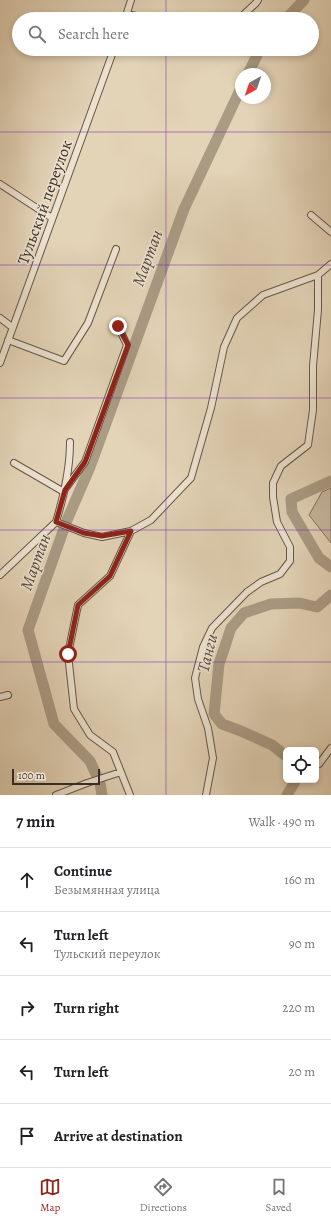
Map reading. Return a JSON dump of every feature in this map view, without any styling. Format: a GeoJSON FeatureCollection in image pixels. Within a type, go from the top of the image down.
{"type":"FeatureCollection","features":[{"type":"Feature","properties":{"kind":"street"},"geometry":{"type":"LineString","coordinates":[[127,12],[131,0]]}},
{"type":"Feature","properties":{"kind":"street"},"geometry":{"type":"LineString","coordinates":[[246,12],[258,0]]}},
{"type":"Feature","properties":{"kind":"street","name":"Тульский переулок"},"geometry":{"type":"LineString","coordinates":[[0,363],[111,56]]}},
{"type":"Feature","properties":{"kind":"street"},"geometry":{"type":"LineString","coordinates":[[0,184],[52,218]]}},
{"type":"Feature","properties":{"kind":"street"},"geometry":{"type":"LineString","coordinates":[[311,215],[331,232]]}},
{"type":"Feature","properties":{"kind":"street"},"geometry":{"type":"LineString","coordinates":[[8,340],[64,361],[88,323],[116,249]]}},
{"type":"Feature","properties":{"kind":"street"},"geometry":{"type":"LineString","coordinates":[[56,522],[84,533],[102,536],[131,531],[151,520],[192,478],[211,408],[224,347],[237,318],[263,294],[318,275],[331,264]]}},
{"type":"Feature","properties":{"kind":"street"},"geometry":{"type":"LineString","coordinates":[[206,795],[213,758],[208,728],[198,699],[195,678],[203,647],[212,628],[247,592],[261,582],[280,574],[290,561],[290,547],[277,522],[273,497],[273,483],[280,466],[308,444],[313,410],[313,366],[318,310],[318,275]]}},
{"type":"Feature","properties":{"kind":"street"},"geometry":{"type":"LineString","coordinates":[[0,318],[12,327]]}},
{"type":"Feature","properties":{"kind":"street"},"geometry":{"type":"LineString","coordinates":[[65,491],[85,462],[128,345],[118,326]]}},
{"type":"Feature","properties":{"kind":"street"},"geometry":{"type":"LineString","coordinates":[[0,576],[56,522],[65,491],[70,462],[70,442]]}},
{"type":"Feature","properties":{"kind":"street"},"geometry":{"type":"LineString","coordinates":[[14,463],[65,491]]}},
{"type":"Feature","properties":{"kind":"street"},"geometry":{"type":"LineString","coordinates":[[130,795],[113,752],[90,735],[74,709],[68,654],[78,605],[110,576],[131,531]]}},
{"type":"Feature","properties":{"kind":"street"},"geometry":{"type":"LineString","coordinates":[[0,697],[8,695]]}},
{"type":"Feature","properties":{"kind":"street"},"geometry":{"type":"LineString","coordinates":[[319,764],[331,748]]}},
{"type":"Feature","properties":{"kind":"street"},"geometry":{"type":"LineString","coordinates":[[56,795],[121,772]]}},
{"type":"Feature","properties":{"kind":"shaded area"},"geometry":{"type":"Polygon","coordinates":[[[331,488],[331,543],[309,515],[322,492],[331,488]]]}},
{"type":"Feature","properties":{"kind":"waterway","name":"Мартан"},"geometry":{"type":"LineString","coordinates":[[293,12],[304,0]]}},
{"type":"Feature","properties":{"kind":"waterway","name":"Мартан"},"geometry":{"type":"LineString","coordinates":[[251,68],[257,56]]}},
{"type":"Feature","properties":{"kind":"waterway","name":"Мартан"},"geometry":{"type":"LineString","coordinates":[[102,795],[100,783],[90,761],[54,724],[28,630],[67,520],[90,467],[184,209],[235,101]]}},
{"type":"Feature","properties":{"kind":"waterway","name":"Танги"},"geometry":{"type":"LineString","coordinates":[[331,481],[291,499],[292,512],[319,558],[331,567]]}},
{"type":"Feature","properties":{"kind":"waterway","name":"Танги"},"geometry":{"type":"LineString","coordinates":[[283,754],[272,745],[222,724],[214,714],[219,664],[231,628],[244,613],[271,604],[299,603],[317,607],[331,595]]}},
{"type":"Feature","properties":{"kind":"waterway","name":"Танги"},"geometry":{"type":"LineString","coordinates":[[287,795],[294,783]]}},
{"type":"Feature","properties":{"kind":"route"},"geometry":{"type":"LineString","coordinates":[[68,654],[78,605],[110,576],[131,531],[102,536],[84,533],[56,522],[65,490],[85,462],[128,345],[118,326]]}}]}
